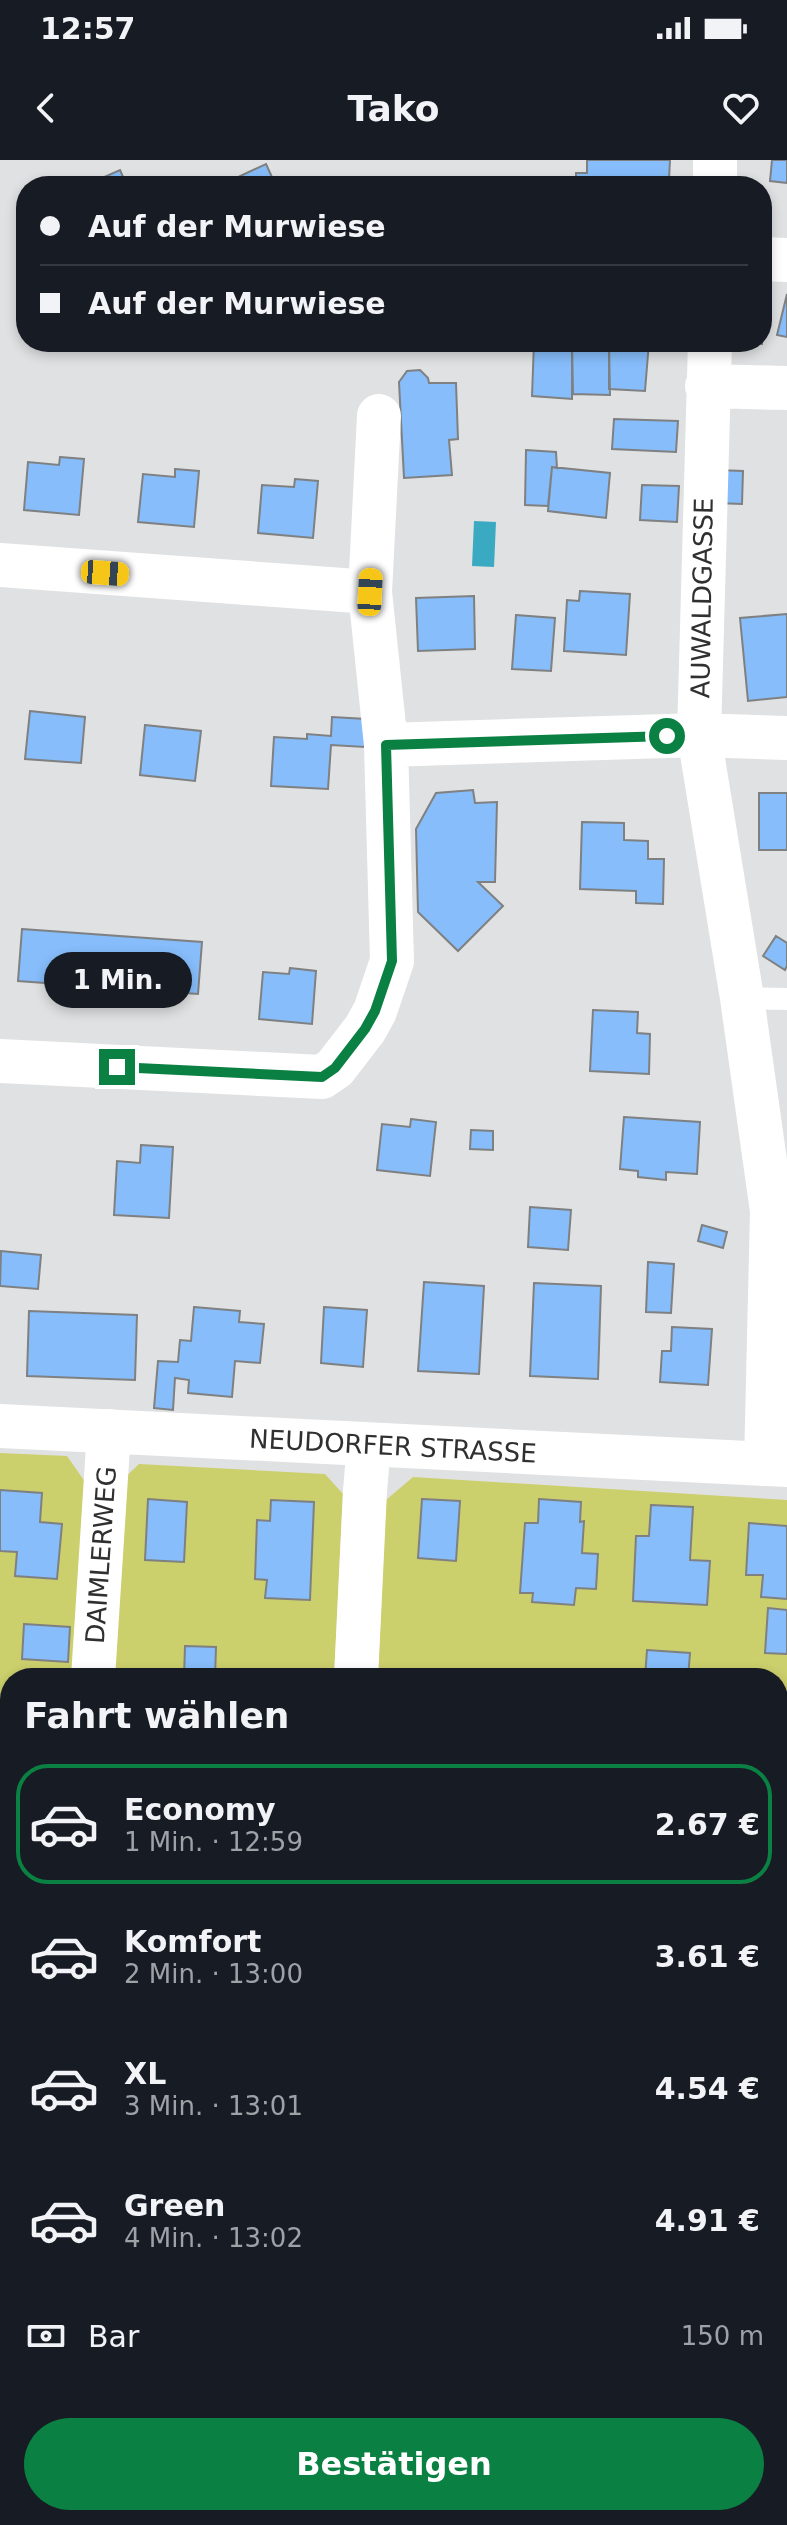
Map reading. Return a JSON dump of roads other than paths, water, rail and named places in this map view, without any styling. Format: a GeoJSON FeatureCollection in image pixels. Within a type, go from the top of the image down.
{"type":"FeatureCollection","features":[{"type":"Feature","properties":{"kind":"street","name":"AUWALDGASSE"},"geometry":{"type":"LineString","coordinates":[[709,352],[699,735],[742,998],[772,1211],[777,1464]]}},
{"type":"Feature","properties":{"kind":"street"},"geometry":{"type":"LineString","coordinates":[[707,386],[787,388]]}},
{"type":"Feature","properties":{"kind":"street"},"geometry":{"type":"LineString","coordinates":[[0,1061],[322,1077],[335,1068],[365,1029],[375,1011],[392,961],[386,745],[370,592],[379,416]]}},
{"type":"Feature","properties":{"kind":"street"},"geometry":{"type":"LineString","coordinates":[[0,565],[370,592]]}},
{"type":"Feature","properties":{"kind":"street"},"geometry":{"type":"LineString","coordinates":[[386,745],[699,735],[787,738]]}},
{"type":"Feature","properties":{"kind":"street","name":"NEUDORFER STRASSE"},"geometry":{"type":"LineString","coordinates":[[0,1426],[777,1464]]}},
{"type":"Feature","properties":{"kind":"street","name":"DAIMLERWEG"},"geometry":{"type":"LineString","coordinates":[[94,1668],[109,1431]]}},
{"type":"Feature","properties":{"kind":"street"},"geometry":{"type":"LineString","coordinates":[[356,1668],[369,1445]]}},
{"type":"Feature","properties":{"kind":"lane"},"geometry":{"type":"LineString","coordinates":[[742,998],[787,999]]}},
{"type":"Feature","properties":{"kind":"water"},"geometry":{"type":"Polygon","coordinates":[[[474,521],[496,522],[494,567],[472,566],[474,521]]]}}]}
